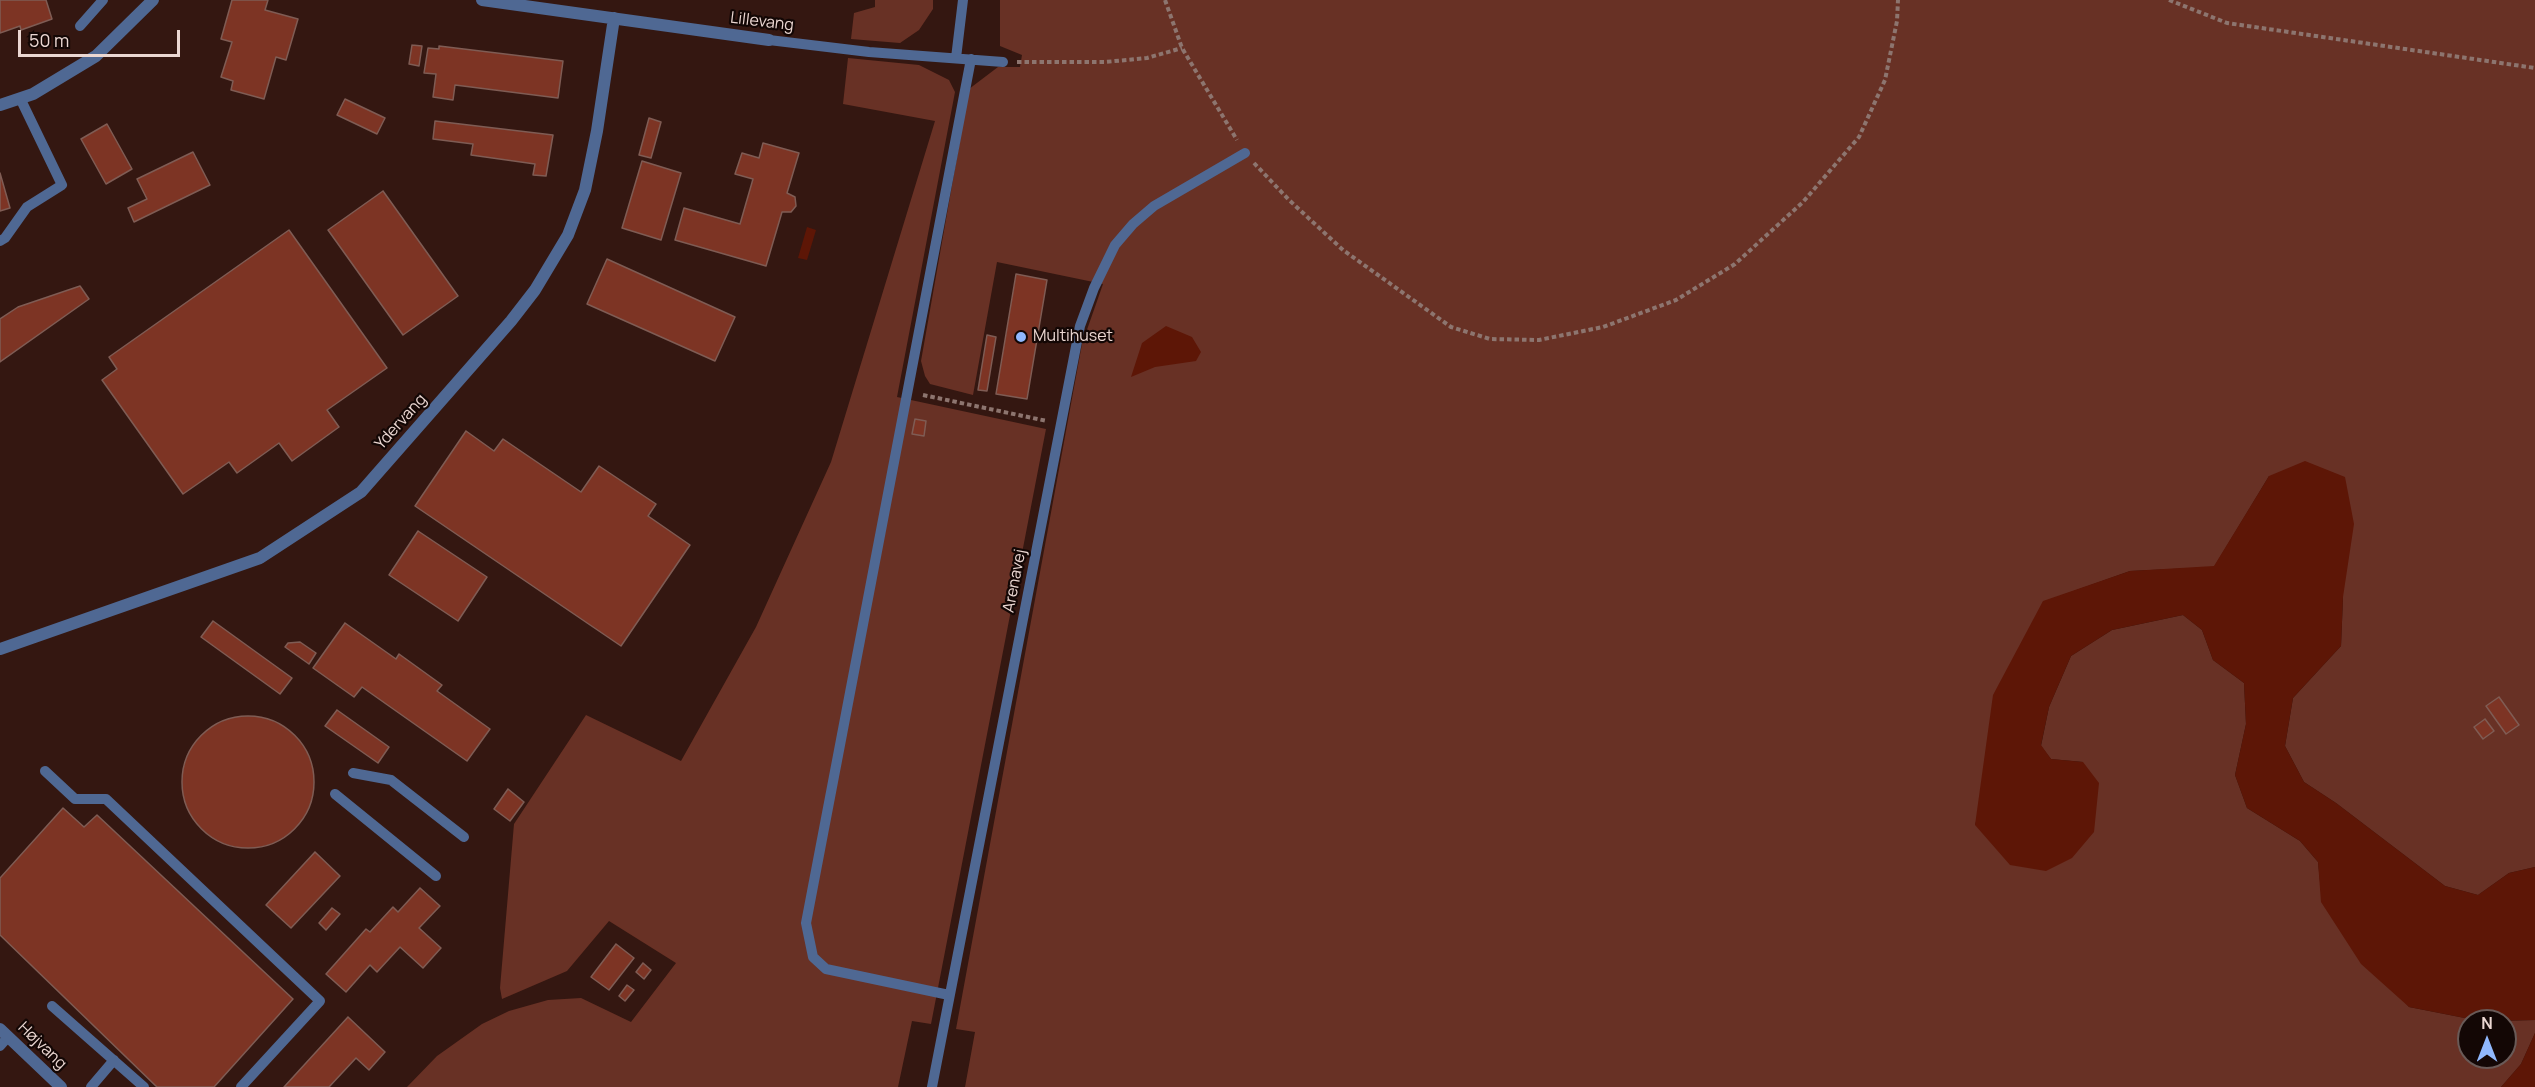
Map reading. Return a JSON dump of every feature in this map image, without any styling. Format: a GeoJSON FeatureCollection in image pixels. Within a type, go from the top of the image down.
{"type":"FeatureCollection","features":[{"type":"Feature","properties":{"kind":"street"},"geometry":{"type":"LineString","coordinates":[[0,105],[33,94],[96,56],[153,0]]}},
{"type":"Feature","properties":{"kind":"street","name":"Lillevang"},"geometry":{"type":"LineString","coordinates":[[482,0],[769,40]]}},
{"type":"Feature","properties":{"kind":"street","name":"Ydervang"},"geometry":{"type":"LineString","coordinates":[[0,649],[260,558],[361,492],[511,321],[535,290],[568,235],[585,190],[597,131],[614,18]]}},
{"type":"Feature","properties":{"kind":"street","name":"Højvang"},"geometry":{"type":"LineString","coordinates":[[3,1037],[61,1087]]}},
{"type":"Feature","properties":{"kind":"lane"},"geometry":{"type":"LineString","coordinates":[[80,26],[103,0]]}},
{"type":"Feature","properties":{"kind":"lane"},"geometry":{"type":"LineString","coordinates":[[956,58],[963,0]]}},
{"type":"Feature","properties":{"kind":"lane","name":"Lillevang"},"geometry":{"type":"LineString","coordinates":[[769,40],[869,52],[1002,62]]}},
{"type":"Feature","properties":{"kind":"lane"},"geometry":{"type":"LineString","coordinates":[[949,996],[826,969],[813,957],[806,923],[971,59]]}},
{"type":"Feature","properties":{"kind":"lane"},"geometry":{"type":"LineString","coordinates":[[0,241],[6,238],[27,207],[62,185],[20,98]]}},
{"type":"Feature","properties":{"kind":"lane","name":"Arenavej"},"geometry":{"type":"LineString","coordinates":[[932,1087],[1080,326],[1094,288],[1115,244],[1154,206],[1245,153]]}},
{"type":"Feature","properties":{"kind":"lane"},"geometry":{"type":"LineString","coordinates":[[45,771],[75,799],[106,799],[320,1001],[241,1087]]}},
{"type":"Feature","properties":{"kind":"lane"},"geometry":{"type":"LineString","coordinates":[[353,773],[391,780],[464,837]]}},
{"type":"Feature","properties":{"kind":"lane"},"geometry":{"type":"LineString","coordinates":[[335,794],[436,876]]}},
{"type":"Feature","properties":{"kind":"lane"},"geometry":{"type":"LineString","coordinates":[[52,1006],[144,1087]]}},
{"type":"Feature","properties":{"kind":"lane"},"geometry":{"type":"LineString","coordinates":[[91,1087],[114,1060]]}},
{"type":"Feature","properties":{"kind":"path"},"geometry":{"type":"LineString","coordinates":[[1165,0],[1182,48],[1245,153],[1289,200],[1343,250],[1451,327],[1490,339],[1539,340],[1603,327],[1676,300],[1725,270],[1803,202],[1859,136],[1885,80],[1898,21],[1898,0]]}},
{"type":"Feature","properties":{"kind":"path"},"geometry":{"type":"LineString","coordinates":[[2169,0],[2227,23],[2535,68]]}},
{"type":"Feature","properties":{"kind":"path"},"geometry":{"type":"LineString","coordinates":[[1002,62],[1105,62],[1147,58],[1182,48]]}},
{"type":"Feature","properties":{"kind":"path"},"geometry":{"type":"LineString","coordinates":[[907,392],[1061,424]]}},
{"type":"Feature","properties":{"kind":"shaded area"},"geometry":{"type":"Polygon","coordinates":[[[875,0],[933,0],[933,9],[919,30],[900,43],[851,39],[854,13],[875,7],[875,0]]]}},
{"type":"Feature","properties":{"kind":"shaded area"},"geometry":{"type":"Polygon","coordinates":[[[1000,0],[2535,0],[2535,867],[2509,873],[2478,895],[2445,886],[2336,803],[2304,782],[2285,746],[2293,698],[2341,646],[2343,598],[2269,476],[2214,567],[2130,571],[2043,602],[1975,825],[2083,762],[2051,759],[2041,746],[2049,707],[2071,656],[2112,630],[2183,615],[2202,630],[2213,660],[2244,683],[2246,724],[2235,775],[2247,808],[2300,841],[2318,862],[2322,902],[2409,1007],[2457,1016],[2457,1069],[2517,1069],[2501,1087],[965,1087],[975,1032],[956,1029],[1082,344],[1103,284],[997,262],[973,395],[930,384],[925,376],[921,361],[969,89],[998,67],[1020,67],[1022,55],[1000,46],[1000,0]]]}},
{"type":"Feature","properties":{"kind":"shaded area"},"geometry":{"type":"Polygon","coordinates":[[[848,58],[919,65],[949,80],[955,92],[897,397],[1046,429],[931,1024],[912,1021],[898,1087],[407,1087],[437,1056],[482,1024],[509,1011],[548,1000],[581,998],[631,1022],[676,963],[609,921],[567,971],[502,999],[500,988],[514,824],[586,715],[681,761],[756,627],[831,462],[935,121],[843,104],[848,58]]]}},
{"type":"Feature","properties":{"kind":"shaded area"},"geometry":{"type":"Polygon","coordinates":[[[807,227],[816,230],[807,260],[798,258],[807,227]]]}},
{"type":"Feature","properties":{"kind":"shaded area"},"geometry":{"type":"Polygon","coordinates":[[[1166,326],[1192,337],[1201,352],[1196,361],[1155,367],[1131,377],[1142,343],[1166,326]]]}},
{"type":"Feature","properties":{"kind":"shaded area"},"geometry":{"type":"Polygon","coordinates":[[[2305,461],[2345,477],[2354,524],[2343,597],[2341,646],[2293,698],[2285,746],[2304,782],[2336,803],[2445,886],[2478,895],[2509,873],[2535,867],[2535,1020],[2517,1020],[2517,1009],[2457,1009],[2457,1016],[2409,1007],[2361,964],[2321,902],[2318,862],[2300,841],[2247,808],[2235,775],[2246,724],[2244,683],[2213,660],[2202,630],[2183,615],[2112,630],[2071,656],[2049,707],[2041,745],[2051,759],[2083,762],[2099,783],[2094,832],[2072,858],[2046,871],[2010,865],[1975,825],[1993,695],[2043,601],[2130,571],[2214,566],[2269,476],[2305,461]]]}},
{"type":"Feature","properties":{"kind":"shaded area"},"geometry":{"type":"Polygon","coordinates":[[[2517,1020],[2535,1020],[2535,1033],[2517,1069],[2517,1020]]]}},
{"type":"Feature","properties":{"kind":"shaded area"},"geometry":{"type":"Polygon","coordinates":[[[2535,1033],[2535,1087],[2501,1087],[2521,1064],[2535,1033]]]}},
{"type":"Feature","properties":{"kind":"building"},"geometry":{"type":"Polygon","coordinates":[[[0,0],[46,0],[52,19],[21,30],[20,26],[0,33],[0,0]]]}},
{"type":"Feature","properties":{"kind":"building"},"geometry":{"type":"Polygon","coordinates":[[[232,0],[268,0],[265,10],[298,19],[286,60],[276,57],[264,99],[231,90],[233,81],[221,77],[232,42],[221,39],[232,0]]]}},
{"type":"Feature","properties":{"kind":"building"},"geometry":{"type":"Polygon","coordinates":[[[412,45],[422,46],[419,66],[409,64],[412,45]]]}},
{"type":"Feature","properties":{"kind":"building"},"geometry":{"type":"Polygon","coordinates":[[[439,46],[563,61],[558,98],[455,85],[453,100],[433,97],[436,74],[424,73],[428,48],[439,49],[439,46]]]}},
{"type":"Feature","properties":{"kind":"building"},"geometry":{"type":"Polygon","coordinates":[[[345,99],[385,118],[377,134],[337,115],[345,99]]]}},
{"type":"Feature","properties":{"kind":"building"},"geometry":{"type":"Polygon","coordinates":[[[649,118],[661,122],[651,158],[639,155],[649,118]]]}},
{"type":"Feature","properties":{"kind":"building"},"geometry":{"type":"Polygon","coordinates":[[[435,121],[553,135],[546,176],[533,175],[535,164],[471,155],[473,144],[433,139],[435,121]]]}},
{"type":"Feature","properties":{"kind":"building"},"geometry":{"type":"Polygon","coordinates":[[[107,124],[132,169],[106,184],[81,139],[107,124]]]}},
{"type":"Feature","properties":{"kind":"building"},"geometry":{"type":"Polygon","coordinates":[[[763,143],[799,153],[787,193],[795,197],[796,206],[791,212],[782,212],[766,266],[675,240],[684,208],[740,224],[753,179],[735,174],[742,153],[759,158],[763,143]]]}},
{"type":"Feature","properties":{"kind":"building"},"geometry":{"type":"Polygon","coordinates":[[[193,152],[210,185],[134,222],[128,208],[147,199],[137,179],[193,152]]]}},
{"type":"Feature","properties":{"kind":"building"},"geometry":{"type":"Polygon","coordinates":[[[642,161],[681,173],[661,240],[622,228],[642,161]]]}},
{"type":"Feature","properties":{"kind":"building"},"geometry":{"type":"Polygon","coordinates":[[[0,173],[10,208],[0,211],[0,173]]]}},
{"type":"Feature","properties":{"kind":"building"},"geometry":{"type":"Polygon","coordinates":[[[383,191],[458,296],[403,335],[328,230],[383,191]]]}},
{"type":"Feature","properties":{"kind":"building"},"geometry":{"type":"Polygon","coordinates":[[[289,230],[387,368],[327,410],[339,427],[292,461],[279,443],[237,473],[229,462],[183,494],[102,380],[117,369],[109,357],[289,230]]]}},
{"type":"Feature","properties":{"kind":"building"},"geometry":{"type":"Polygon","coordinates":[[[607,259],[735,317],[715,361],[587,304],[607,259]]]}},
{"type":"Feature","properties":{"kind":"building","name":"Multihuset"},"geometry":{"type":"Polygon","coordinates":[[[1016,274],[1047,280],[1027,399],[996,394],[1016,274]]]}},
{"type":"Feature","properties":{"kind":"building"},"geometry":{"type":"Polygon","coordinates":[[[80,286],[89,299],[0,362],[0,319],[18,307],[80,286]]]}},
{"type":"Feature","properties":{"kind":"building"},"geometry":{"type":"Polygon","coordinates":[[[987,335],[996,337],[987,391],[978,390],[987,335]]]}},
{"type":"Feature","properties":{"kind":"building"},"geometry":{"type":"Polygon","coordinates":[[[915,419],[926,421],[924,436],[912,434],[915,419]]]}},
{"type":"Feature","properties":{"kind":"building"},"geometry":{"type":"Polygon","coordinates":[[[466,431],[494,451],[503,439],[581,492],[599,466],[656,504],[648,516],[690,545],[621,646],[415,506],[466,431]]]}},
{"type":"Feature","properties":{"kind":"building"},"geometry":{"type":"Polygon","coordinates":[[[418,531],[487,577],[458,621],[389,575],[418,531]]]}},
{"type":"Feature","properties":{"kind":"building"},"geometry":{"type":"Polygon","coordinates":[[[213,621],[292,678],[280,694],[201,637],[213,621]]]}},
{"type":"Feature","properties":{"kind":"building"},"geometry":{"type":"Polygon","coordinates":[[[345,623],[396,659],[399,654],[442,685],[437,691],[490,729],[467,761],[362,687],[354,697],[313,668],[345,623]]]}},
{"type":"Feature","properties":{"kind":"building"},"geometry":{"type":"Polygon","coordinates":[[[300,642],[316,653],[309,664],[285,647],[288,643],[300,642]]]}},
{"type":"Feature","properties":{"kind":"building"},"geometry":{"type":"Polygon","coordinates":[[[2499,697],[2519,725],[2506,734],[2486,706],[2499,697]]]}},
{"type":"Feature","properties":{"kind":"building"},"geometry":{"type":"Polygon","coordinates":[[[337,710],[389,747],[378,763],[325,726],[337,710]]]}},
{"type":"Feature","properties":{"kind":"building"},"geometry":{"type":"Polygon","coordinates":[[[248,716],[273,721],[295,735],[309,757],[314,782],[309,807],[295,829],[273,843],[248,848],[223,843],[201,829],[187,807],[182,782],[187,757],[201,735],[223,721],[248,716]]]}},
{"type":"Feature","properties":{"kind":"building"},"geometry":{"type":"Polygon","coordinates":[[[2485,719],[2494,731],[2483,739],[2474,727],[2485,719]]]}},
{"type":"Feature","properties":{"kind":"building"},"geometry":{"type":"Polygon","coordinates":[[[508,789],[524,802],[510,821],[494,809],[508,789]]]}},
{"type":"Feature","properties":{"kind":"building"},"geometry":{"type":"Polygon","coordinates":[[[63,808],[84,827],[97,815],[293,999],[214,1087],[157,1087],[0,935],[0,878],[63,808]]]}},
{"type":"Feature","properties":{"kind":"building"},"geometry":{"type":"Polygon","coordinates":[[[315,852],[340,876],[291,928],[266,905],[315,852]]]}},
{"type":"Feature","properties":{"kind":"building"},"geometry":{"type":"Polygon","coordinates":[[[420,888],[440,906],[419,928],[441,948],[423,968],[400,947],[377,972],[370,965],[346,992],[326,974],[366,929],[370,932],[393,907],[398,912],[420,888]]]}},
{"type":"Feature","properties":{"kind":"building"},"geometry":{"type":"Polygon","coordinates":[[[332,908],[340,914],[326,930],[319,923],[332,908]]]}},
{"type":"Feature","properties":{"kind":"building"},"geometry":{"type":"Polygon","coordinates":[[[616,944],[634,958],[609,990],[591,977],[616,944]]]}},
{"type":"Feature","properties":{"kind":"building"},"geometry":{"type":"Polygon","coordinates":[[[643,963],[651,970],[644,979],[636,972],[643,963]]]}},
{"type":"Feature","properties":{"kind":"building"},"geometry":{"type":"Polygon","coordinates":[[[627,985],[634,990],[625,1001],[619,996],[627,985]]]}},
{"type":"Feature","properties":{"kind":"building"},"geometry":{"type":"Polygon","coordinates":[[[348,1017],[385,1052],[369,1070],[356,1058],[329,1087],[284,1087],[348,1017]]]}},
{"type":"Feature","properties":{"kind":"place","name":"Multihuset"},"geometry":{"type":"Point","coordinates":[1021,337]}}]}
